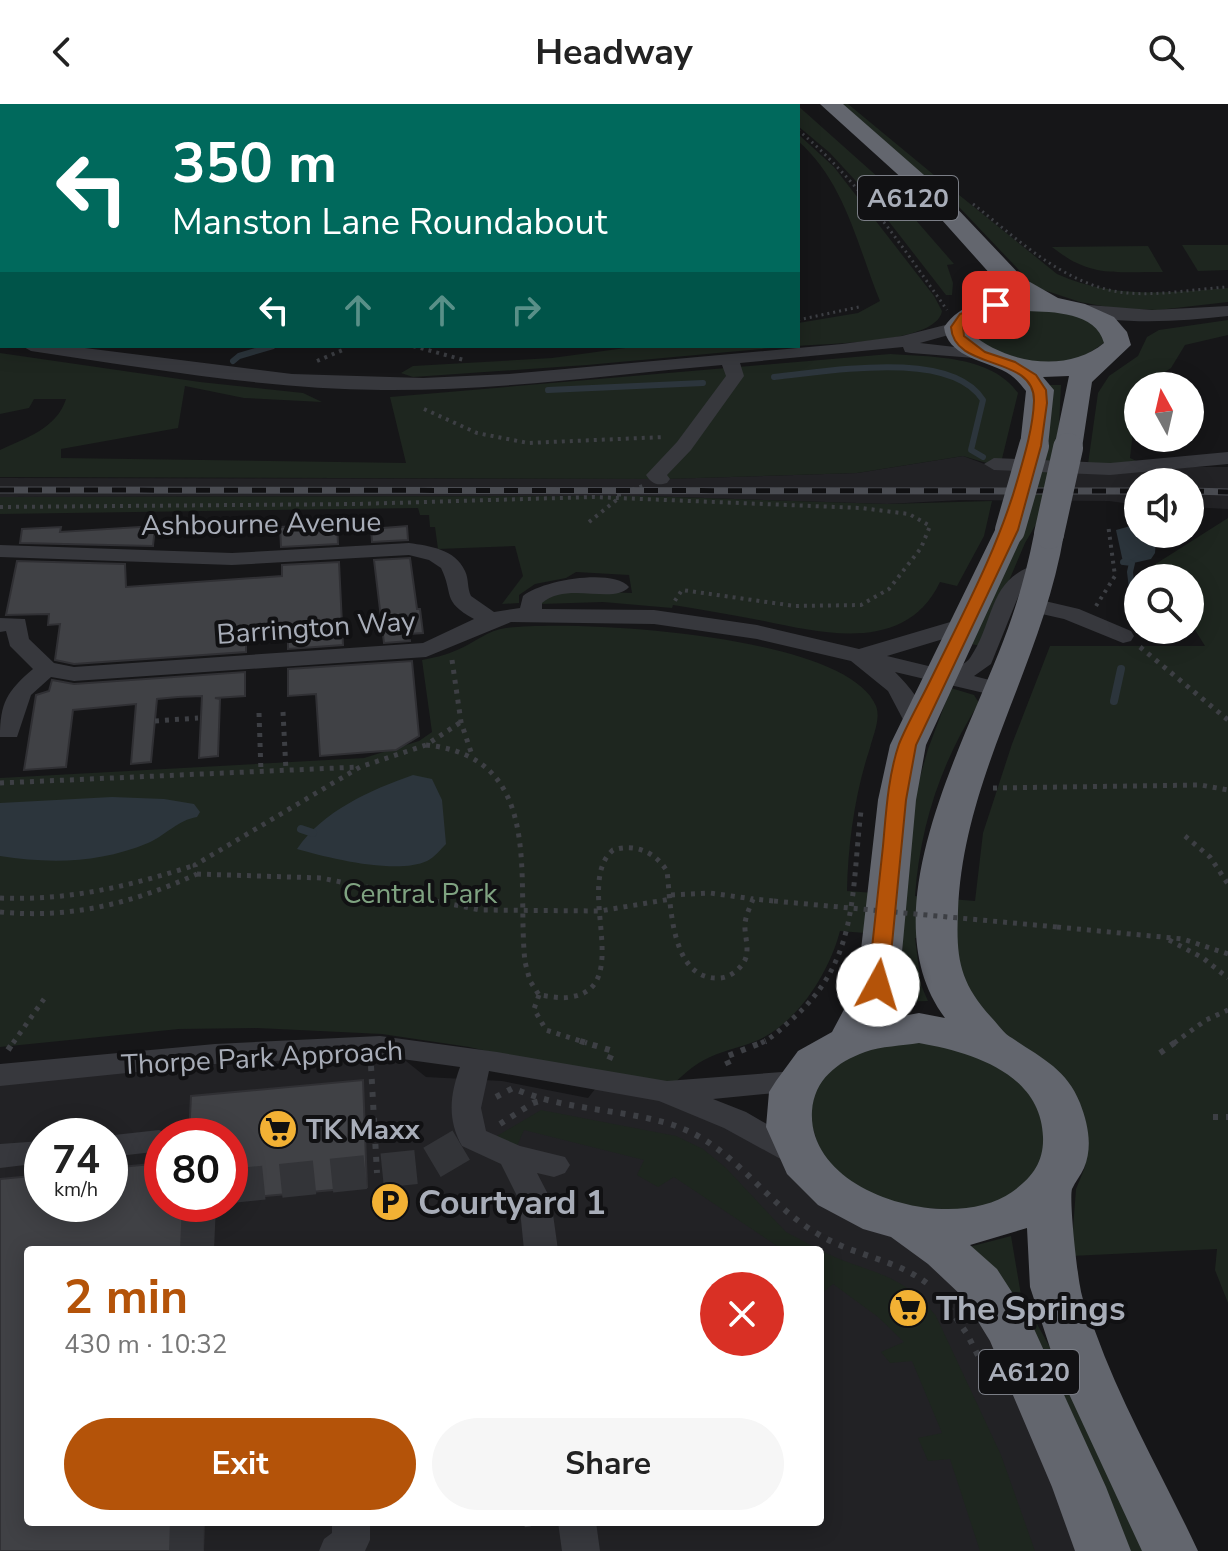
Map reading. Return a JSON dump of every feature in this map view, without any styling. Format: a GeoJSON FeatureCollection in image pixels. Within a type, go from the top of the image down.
{"type":"FeatureCollection","features":[{"type":"Feature","properties":{"kind":"highway","name":"A6120"},"geometry":{"type":"LineString","coordinates":[[803,104],[893,180],[965,265]]}},
{"type":"Feature","properties":{"kind":"highway","name":"A6120"},"geometry":{"type":"LineString","coordinates":[[830,104],[875,140],[938,200],[1008,281],[1066,307]]}},
{"type":"Feature","properties":{"kind":"highway"},"geometry":{"type":"LineString","coordinates":[[992,1045],[947,988],[936,947],[944,850],[962,788],[1037,587],[1068,448],[1079,380],[1096,362],[1111,354],[1118,345],[1118,335],[1110,325],[1066,307],[996,305],[959,310],[958,336],[966,346],[981,355],[1011,364],[1057,368],[1096,362]]}},
{"type":"Feature","properties":{"kind":"highway"},"geometry":{"type":"LineString","coordinates":[[850,1039],[878,985],[897,800],[908,745],[917,724],[948,675],[965,625],[1010,530],[1034,446],[1040,390],[1026,373],[1011,364]]}},
{"type":"Feature","properties":{"kind":"highway"},"geometry":{"type":"LineString","coordinates":[[919,1028],[956,1034],[992,1045],[1022,1063],[1046,1085],[1062,1111],[1068,1139],[1063,1166],[1048,1191],[1022,1210],[989,1224],[950,1229],[909,1226],[866,1213],[828,1191],[797,1156],[787,1130],[787,1105],[795,1082],[823,1052],[850,1039],[883,1030],[919,1028]]}},
{"type":"Feature","properties":{"kind":"highway","name":"A6120"},"geometry":{"type":"LineString","coordinates":[[1048,1191],[1055,1287],[1082,1366],[1170,1551]]}},
{"type":"Feature","properties":{"kind":"highway","name":"A6120"},"geometry":{"type":"LineString","coordinates":[[909,1226],[945,1251],[980,1283],[1012,1334],[1079,1487],[1103,1551]]}},
{"type":"Feature","properties":{"kind":"street"},"geometry":{"type":"LineString","coordinates":[[1066,307],[1125,316],[1228,311]]}},
{"type":"Feature","properties":{"kind":"street"},"geometry":{"type":"LineString","coordinates":[[45,348],[227,374],[368,384],[483,380],[859,347],[932,336],[959,310]]}},
{"type":"Feature","properties":{"kind":"street"},"geometry":{"type":"LineString","coordinates":[[1118,335],[1173,316]]}},
{"type":"Feature","properties":{"kind":"street"},"geometry":{"type":"LineString","coordinates":[[859,347],[941,349],[981,355]]}},
{"type":"Feature","properties":{"kind":"street"},"geometry":{"type":"LineString","coordinates":[[660,479],[656,475],[692,436],[735,376],[729,359]]}},
{"type":"Feature","properties":{"kind":"street"},"geometry":{"type":"LineString","coordinates":[[994,464],[1110,469],[1228,458]]}},
{"type":"Feature","properties":{"kind":"street","name":"Ashbourne Avenue"},"geometry":{"type":"LineString","coordinates":[[0,551],[232,559],[409,549],[446,561],[455,571],[458,595],[466,604],[489,618]]}},
{"type":"Feature","properties":{"kind":"street"},"geometry":{"type":"LineString","coordinates":[[531,615],[531,601],[538,593],[554,588],[618,587]]}},
{"type":"Feature","properties":{"kind":"street"},"geometry":{"type":"LineString","coordinates":[[948,675],[979,664],[1011,588],[1037,587],[1087,620],[1123,636]]}},
{"type":"Feature","properties":{"kind":"street","name":"Barrington Way"},"geometry":{"type":"LineString","coordinates":[[46,669],[74,674],[426,650],[448,643],[489,618],[531,615],[663,619],[757,632],[1001,690]]}},
{"type":"Feature","properties":{"kind":"street"},"geometry":{"type":"LineString","coordinates":[[0,625],[17,624],[18,641],[46,669],[20,692],[8,732]]}},
{"type":"Feature","properties":{"kind":"street"},"geometry":{"type":"LineString","coordinates":[[845,651],[873,652],[900,647],[965,625]]}},
{"type":"Feature","properties":{"kind":"street","name":"Barrington Way"},"geometry":{"type":"LineString","coordinates":[[845,651],[887,678],[914,710],[917,724]]}},
{"type":"Feature","properties":{"kind":"street","name":"Thorpe Park Approach"},"geometry":{"type":"LineString","coordinates":[[0,1075],[215,1054],[380,1046],[461,1048],[665,1091],[735,1120],[797,1156]]}},
{"type":"Feature","properties":{"kind":"street"},"geometry":{"type":"LineString","coordinates":[[461,1048],[466,1120],[488,1127],[513,1156],[535,1200],[541,1246]]}},
{"type":"Feature","properties":{"kind":"street","name":"Thorpe Park Approach"},"geometry":{"type":"LineString","coordinates":[[665,1091],[795,1082]]}},
{"type":"Feature","properties":{"kind":"street"},"geometry":{"type":"LineString","coordinates":[[0,1156],[24,1154]]}},
{"type":"Feature","properties":{"kind":"street"},"geometry":{"type":"LineString","coordinates":[[513,1156],[554,1165]]}},
{"type":"Feature","properties":{"kind":"street"},"geometry":{"type":"LineString","coordinates":[[338,1551],[351,1540],[351,1526]]}},
{"type":"Feature","properties":{"kind":"street"},"geometry":{"type":"LineString","coordinates":[[578,1526],[581,1551]]}},
{"type":"Feature","properties":{"kind":"path"},"geometry":{"type":"LineString","coordinates":[[800,132],[833,159],[959,310]]}},
{"type":"Feature","properties":{"kind":"path"},"geometry":{"type":"LineString","coordinates":[[1055,268],[1066,275],[1119,291],[1228,287]]}},
{"type":"Feature","properties":{"kind":"path"},"geometry":{"type":"LineString","coordinates":[[800,320],[859,307]]}},
{"type":"Feature","properties":{"kind":"path"},"geometry":{"type":"LineString","coordinates":[[420,348],[464,360]]}},
{"type":"Feature","properties":{"kind":"path"},"geometry":{"type":"LineString","coordinates":[[424,409],[477,433],[528,443],[692,436]]}},
{"type":"Feature","properties":{"kind":"path"},"geometry":{"type":"LineString","coordinates":[[589,522],[619,498],[619,494],[660,479]]}},
{"type":"Feature","properties":{"kind":"path"},"geometry":{"type":"LineString","coordinates":[[0,507],[619,498],[873,509],[909,514],[930,526],[921,548],[889,589],[861,605],[795,606],[682,590],[663,619]]}},
{"type":"Feature","properties":{"kind":"path"},"geometry":{"type":"LineString","coordinates":[[1087,620],[1115,576],[1108,524]]}},
{"type":"Feature","properties":{"kind":"path"},"geometry":{"type":"LineString","coordinates":[[1123,636],[1214,705],[1228,720]]}},
{"type":"Feature","properties":{"kind":"path"},"geometry":{"type":"LineString","coordinates":[[448,643],[461,722],[472,755]]}},
{"type":"Feature","properties":{"kind":"path"},"geometry":{"type":"LineString","coordinates":[[283,712],[286,771]]}},
{"type":"Feature","properties":{"kind":"path"},"geometry":{"type":"LineString","coordinates":[[259,713],[261,772]]}},
{"type":"Feature","properties":{"kind":"path"},"geometry":{"type":"LineString","coordinates":[[155,721],[198,718]]}},
{"type":"Feature","properties":{"kind":"path"},"geometry":{"type":"LineString","coordinates":[[0,898],[41,899],[102,893],[195,865],[360,767],[426,745],[461,722]]}},
{"type":"Feature","properties":{"kind":"path"},"geometry":{"type":"LineString","coordinates":[[426,745],[472,755],[505,792],[519,822],[526,975],[539,995]]}},
{"type":"Feature","properties":{"kind":"path"},"geometry":{"type":"LineString","coordinates":[[0,783],[360,767]]}},
{"type":"Feature","properties":{"kind":"path"},"geometry":{"type":"LineString","coordinates":[[962,788],[1201,785],[1228,790]]}},
{"type":"Feature","properties":{"kind":"path"},"geometry":{"type":"LineString","coordinates":[[725,1057],[768,1040],[804,1009],[827,982],[846,941],[862,807]]}},
{"type":"Feature","properties":{"kind":"path"},"geometry":{"type":"LineString","coordinates":[[1185,836],[1203,849],[1228,884]]}},
{"type":"Feature","properties":{"kind":"path"},"geometry":{"type":"LineString","coordinates":[[539,995],[575,996],[590,988],[599,978],[604,938],[597,883],[601,863],[607,855],[625,847],[641,847],[655,854],[665,867],[679,949],[690,966],[705,977],[723,978],[737,971],[746,958],[745,921],[753,899]]}},
{"type":"Feature","properties":{"kind":"path"},"geometry":{"type":"LineString","coordinates":[[195,865],[197,874]]}},
{"type":"Feature","properties":{"kind":"path"},"geometry":{"type":"LineString","coordinates":[[0,912],[61,915],[123,904],[197,874],[321,878],[465,908],[600,911],[710,893],[1183,939],[1228,954]]}},
{"type":"Feature","properties":{"kind":"path"},"geometry":{"type":"LineString","coordinates":[[1165,937],[1203,958],[1228,978]]}},
{"type":"Feature","properties":{"kind":"path"},"geometry":{"type":"LineString","coordinates":[[539,995],[534,1009],[546,1030],[613,1051]]}},
{"type":"Feature","properties":{"kind":"path"},"geometry":{"type":"LineString","coordinates":[[0,1062],[44,999]]}},
{"type":"Feature","properties":{"kind":"path"},"geometry":{"type":"LineString","coordinates":[[1160,1053],[1206,1020],[1228,1010]]}},
{"type":"Feature","properties":{"kind":"path"},"geometry":{"type":"LineString","coordinates":[[359,1060],[380,1060]]}},
{"type":"Feature","properties":{"kind":"path"},"geometry":{"type":"LineString","coordinates":[[371,1060],[377,1173]]}},
{"type":"Feature","properties":{"kind":"path"},"geometry":{"type":"LineString","coordinates":[[489,1108],[495,1098],[513,1088],[545,1100],[674,1125],[716,1144],[734,1157],[787,1213],[818,1235],[904,1267],[938,1291],[967,1334],[992,1382]]}},
{"type":"Feature","properties":{"kind":"path"},"geometry":{"type":"LineString","coordinates":[[488,1127],[533,1103],[545,1100]]}},
{"type":"Feature","properties":{"kind":"path"},"geometry":{"type":"LineString","coordinates":[[1213,1117],[1228,1118]]}},
{"type":"Feature","properties":{"kind":"shaded area"},"geometry":{"type":"Polygon","coordinates":[[[963,456],[990,466],[1228,467],[1228,509],[1204,508],[1204,468],[1124,468],[1124,503],[961,500],[887,504],[644,496],[0,497],[0,478],[664,479],[857,473],[963,456]]]}},
{"type":"Feature","properties":{"kind":"shaded area"},"geometry":{"type":"Polygon","coordinates":[[[1124,528],[1124,548],[1155,548],[1151,559],[1129,564],[1123,562],[1116,530],[1124,528]]]}},
{"type":"Feature","properties":{"kind":"shaded area"},"geometry":{"type":"Polygon","coordinates":[[[413,775],[432,779],[442,800],[446,844],[430,860],[414,865],[381,866],[297,849],[320,824],[349,803],[413,775]]]}},
{"type":"Feature","properties":{"kind":"shaded area"},"geometry":{"type":"Polygon","coordinates":[[[112,797],[164,799],[194,804],[200,812],[197,817],[184,821],[148,843],[112,855],[57,861],[0,856],[0,803],[112,797]]]}},
{"type":"Feature","properties":{"kind":"shaded area","name":"The Springs"},"geometry":{"type":"Polygon","coordinates":[[[372,1054],[401,1057],[426,1077],[502,1081],[588,1098],[603,1079],[665,1091],[945,1251],[1103,1551],[0,1551],[0,1076],[372,1054]]]}},
{"type":"Feature","properties":{"kind":"green space"},"geometry":{"type":"Polygon","coordinates":[[[839,104],[848,104],[946,185],[936,188],[839,104]]]}},
{"type":"Feature","properties":{"kind":"green space"},"geometry":{"type":"Polygon","coordinates":[[[800,108],[880,179],[954,264],[947,265],[953,283],[952,295],[946,295],[866,192],[830,153],[800,128],[800,108]]]}},
{"type":"Feature","properties":{"kind":"green space"},"geometry":{"type":"Polygon","coordinates":[[[800,136],[834,167],[934,296],[942,311],[936,322],[902,336],[800,346],[800,323],[858,313],[880,301],[839,195],[814,157],[800,143],[800,136]]]}},
{"type":"Feature","properties":{"kind":"green space"},"geometry":{"type":"Polygon","coordinates":[[[948,186],[1057,274],[1120,291],[1228,288],[1228,302],[1158,310],[1113,308],[1080,302],[1035,287],[941,188],[948,186]]]}},
{"type":"Feature","properties":{"kind":"green space"},"geometry":{"type":"Polygon","coordinates":[[[1182,245],[1228,245],[1228,270],[1198,271],[1182,245]]]}},
{"type":"Feature","properties":{"kind":"green space"},"geometry":{"type":"Polygon","coordinates":[[[1148,246],[1163,272],[1092,269],[1052,247],[1148,246]]]}},
{"type":"Feature","properties":{"kind":"green space"},"geometry":{"type":"Polygon","coordinates":[[[1011,308],[1069,313],[1098,325],[1107,341],[1077,361],[1036,363],[981,347],[969,331],[972,325],[986,314],[1011,308]]]}},
{"type":"Feature","properties":{"kind":"green space"},"geometry":{"type":"Polygon","coordinates":[[[1228,320],[1228,335],[1185,345],[1171,368],[1165,372],[1124,372],[1124,452],[1131,452],[1130,458],[1149,467],[1087,471],[1098,393],[1109,376],[1138,356],[1147,337],[1159,330],[1228,320]]]}},
{"type":"Feature","properties":{"kind":"green space"},"geometry":{"type":"Polygon","coordinates":[[[625,348],[771,348],[413,377],[401,373],[413,366],[552,358],[625,348]]]}},
{"type":"Feature","properties":{"kind":"green space"},"geometry":{"type":"Polygon","coordinates":[[[0,353],[200,382],[303,393],[322,402],[244,398],[185,386],[178,428],[61,449],[61,458],[406,463],[390,397],[890,354],[960,360],[977,365],[993,371],[1018,393],[1000,467],[963,456],[857,473],[664,479],[0,477],[0,450],[48,425],[56,418],[66,399],[34,399],[29,408],[0,414],[0,353]]]}},
{"type":"Feature","properties":{"kind":"green space"},"geometry":{"type":"Polygon","coordinates":[[[1050,385],[1061,385],[1059,426],[1038,521],[1025,543],[981,646],[971,644],[1050,385]]]}},
{"type":"Feature","properties":{"kind":"green space"},"geometry":{"type":"Polygon","coordinates":[[[644,496],[887,504],[992,501],[984,536],[957,586],[940,582],[925,605],[907,620],[886,629],[862,633],[813,630],[673,605],[672,608],[603,602],[541,604],[543,598],[570,591],[632,593],[629,575],[576,572],[566,578],[535,584],[519,595],[519,603],[502,604],[523,576],[515,546],[438,549],[435,527],[430,527],[429,515],[420,515],[418,508],[0,514],[0,497],[644,496]]]}},
{"type":"Feature","properties":{"kind":"green space","name":"Central Park"},"geometry":{"type":"Polygon","coordinates":[[[1228,518],[1228,1303],[1215,1270],[1217,1249],[1071,1256],[1076,1189],[1085,1167],[1087,1133],[968,997],[951,940],[915,938],[921,985],[928,1001],[898,1002],[892,998],[903,968],[902,936],[840,931],[819,980],[785,1023],[756,1041],[699,1063],[665,1091],[469,1047],[382,1034],[257,1028],[179,1029],[0,1047],[0,778],[364,758],[419,741],[432,732],[422,660],[453,652],[499,629],[589,626],[706,637],[764,647],[816,662],[855,682],[876,706],[878,716],[856,800],[847,891],[902,895],[917,788],[928,749],[951,688],[974,695],[979,703],[943,772],[927,820],[915,896],[975,901],[983,833],[1012,744],[1050,646],[1205,646],[1204,564],[1156,564],[1181,548],[1204,548],[1204,533],[1228,518]]]}},
{"type":"Feature","properties":{"kind":"green space"},"geometry":{"type":"Polygon","coordinates":[[[902,1042],[940,1044],[976,1054],[1008,1072],[1032,1095],[1046,1123],[1046,1152],[1032,1178],[1006,1199],[970,1211],[887,1205],[824,1164],[807,1109],[817,1083],[838,1063],[867,1049],[902,1042]]]}},
{"type":"Feature","properties":{"kind":"green space"},"geometry":{"type":"Polygon","coordinates":[[[541,1110],[676,1136],[703,1149],[726,1168],[786,1232],[812,1246],[777,1246],[674,1177],[658,1187],[637,1175],[644,1160],[524,1130],[517,1146],[492,1139],[541,1110]]]}},
{"type":"Feature","properties":{"kind":"green space"},"geometry":{"type":"Polygon","coordinates":[[[1011,1236],[1021,1295],[1068,1380],[1145,1551],[1117,1551],[965,1248],[1011,1236]]]}},
{"type":"Feature","properties":{"kind":"green space"},"geometry":{"type":"Polygon","coordinates":[[[824,1252],[896,1281],[923,1301],[936,1316],[1001,1455],[1035,1551],[980,1551],[950,1459],[928,1461],[918,1438],[942,1433],[912,1361],[890,1363],[881,1352],[904,1342],[878,1317],[833,1284],[824,1292],[824,1252]]]}},
{"type":"Feature","properties":{"kind":"building"},"geometry":{"type":"Polygon","coordinates":[[[337,524],[338,544],[281,547],[280,527],[337,524]]]}},
{"type":"Feature","properties":{"kind":"building"},"geometry":{"type":"Polygon","coordinates":[[[155,526],[153,546],[20,543],[22,529],[61,527],[60,532],[155,526]]]}},
{"type":"Feature","properties":{"kind":"building"},"geometry":{"type":"Polygon","coordinates":[[[407,526],[408,540],[372,542],[371,529],[407,526]]]}},
{"type":"Feature","properties":{"kind":"building"},"geometry":{"type":"Polygon","coordinates":[[[410,558],[423,633],[409,634],[410,641],[384,643],[374,560],[410,558]]]}},
{"type":"Feature","properties":{"kind":"building"},"geometry":{"type":"Polygon","coordinates":[[[17,561],[125,564],[126,587],[282,576],[282,565],[339,562],[343,645],[288,649],[288,639],[246,641],[246,652],[74,664],[55,660],[60,624],[48,625],[49,614],[6,615],[17,561]]]}},
{"type":"Feature","properties":{"kind":"building"},"geometry":{"type":"Polygon","coordinates":[[[412,661],[419,736],[396,750],[320,756],[316,694],[288,696],[288,669],[412,661]]]}},
{"type":"Feature","properties":{"kind":"building"},"geometry":{"type":"Polygon","coordinates":[[[245,672],[245,696],[215,698],[220,699],[218,756],[199,758],[202,696],[178,697],[157,699],[151,762],[131,764],[136,704],[73,710],[66,767],[24,770],[36,695],[49,691],[52,680],[74,684],[245,672]]]}},
{"type":"Feature","properties":{"kind":"building"},"geometry":{"type":"Polygon","coordinates":[[[363,1080],[367,1187],[248,1197],[248,1118],[190,1118],[191,1096],[363,1080]]]}},
{"type":"Feature","properties":{"kind":"building"},"geometry":{"type":"Polygon","coordinates":[[[144,1165],[144,1222],[211,1222],[210,1246],[24,1246],[24,1526],[204,1526],[203,1551],[0,1551],[0,1179],[24,1177],[24,1222],[128,1222],[128,1166],[144,1165]]]}},
{"type":"Feature","properties":{"kind":"waterway"},"geometry":{"type":"LineString","coordinates":[[233,361],[239,356],[266,348]]}},
{"type":"Feature","properties":{"kind":"waterway"},"geometry":{"type":"LineString","coordinates":[[774,377],[886,367],[944,374],[967,384],[983,400],[971,450],[983,457]]}},
{"type":"Feature","properties":{"kind":"waterway"},"geometry":{"type":"LineString","coordinates":[[548,390],[703,383]]}},
{"type":"Feature","properties":{"kind":"waterway"},"geometry":{"type":"LineString","coordinates":[[1123,562],[1132,564]]}},
{"type":"Feature","properties":{"kind":"waterway"},"geometry":{"type":"LineString","coordinates":[[1114,701],[1121,669]]}},
{"type":"Feature","properties":{"kind":"waterway"},"geometry":{"type":"LineString","coordinates":[[301,829],[313,833]]}},
{"type":"Feature","properties":{"kind":"tunnel"},"geometry":{"type":"LineString","coordinates":[[248,1184],[426,1166],[473,1138]]}},
{"type":"Feature","properties":{"kind":"tunnel"},"geometry":{"type":"LineString","coordinates":[[197,1246],[198,1222]]}},
{"type":"Feature","properties":{"kind":"tunnel"},"geometry":{"type":"LineString","coordinates":[[186,1551],[187,1526]]}},
{"type":"Feature","properties":{"kind":"railway"},"geometry":{"type":"LineString","coordinates":[[0,490],[1124,491]]}},
{"type":"Feature","properties":{"kind":"railway"},"geometry":{"type":"LineString","coordinates":[[1204,491],[1228,492]]}},
{"type":"Feature","properties":{"kind":"place","name":"TK Maxx"},"geometry":{"type":"Point","coordinates":[278,1129]}},
{"type":"Feature","properties":{"kind":"place","name":"Courtyard 1"},"geometry":{"type":"Point","coordinates":[390,1202]}},
{"type":"Feature","properties":{"kind":"place","name":"The Springs"},"geometry":{"type":"Point","coordinates":[908,1308]}},
{"type":"Feature","properties":{"kind":"route"},"geometry":{"type":"LineString","coordinates":[[878,985],[892,836],[908,745],[1010,530],[1034,446],[1040,390],[1032,378],[1011,364],[981,355],[966,346],[958,336],[957,327],[964,317],[996,305]]}}]}
